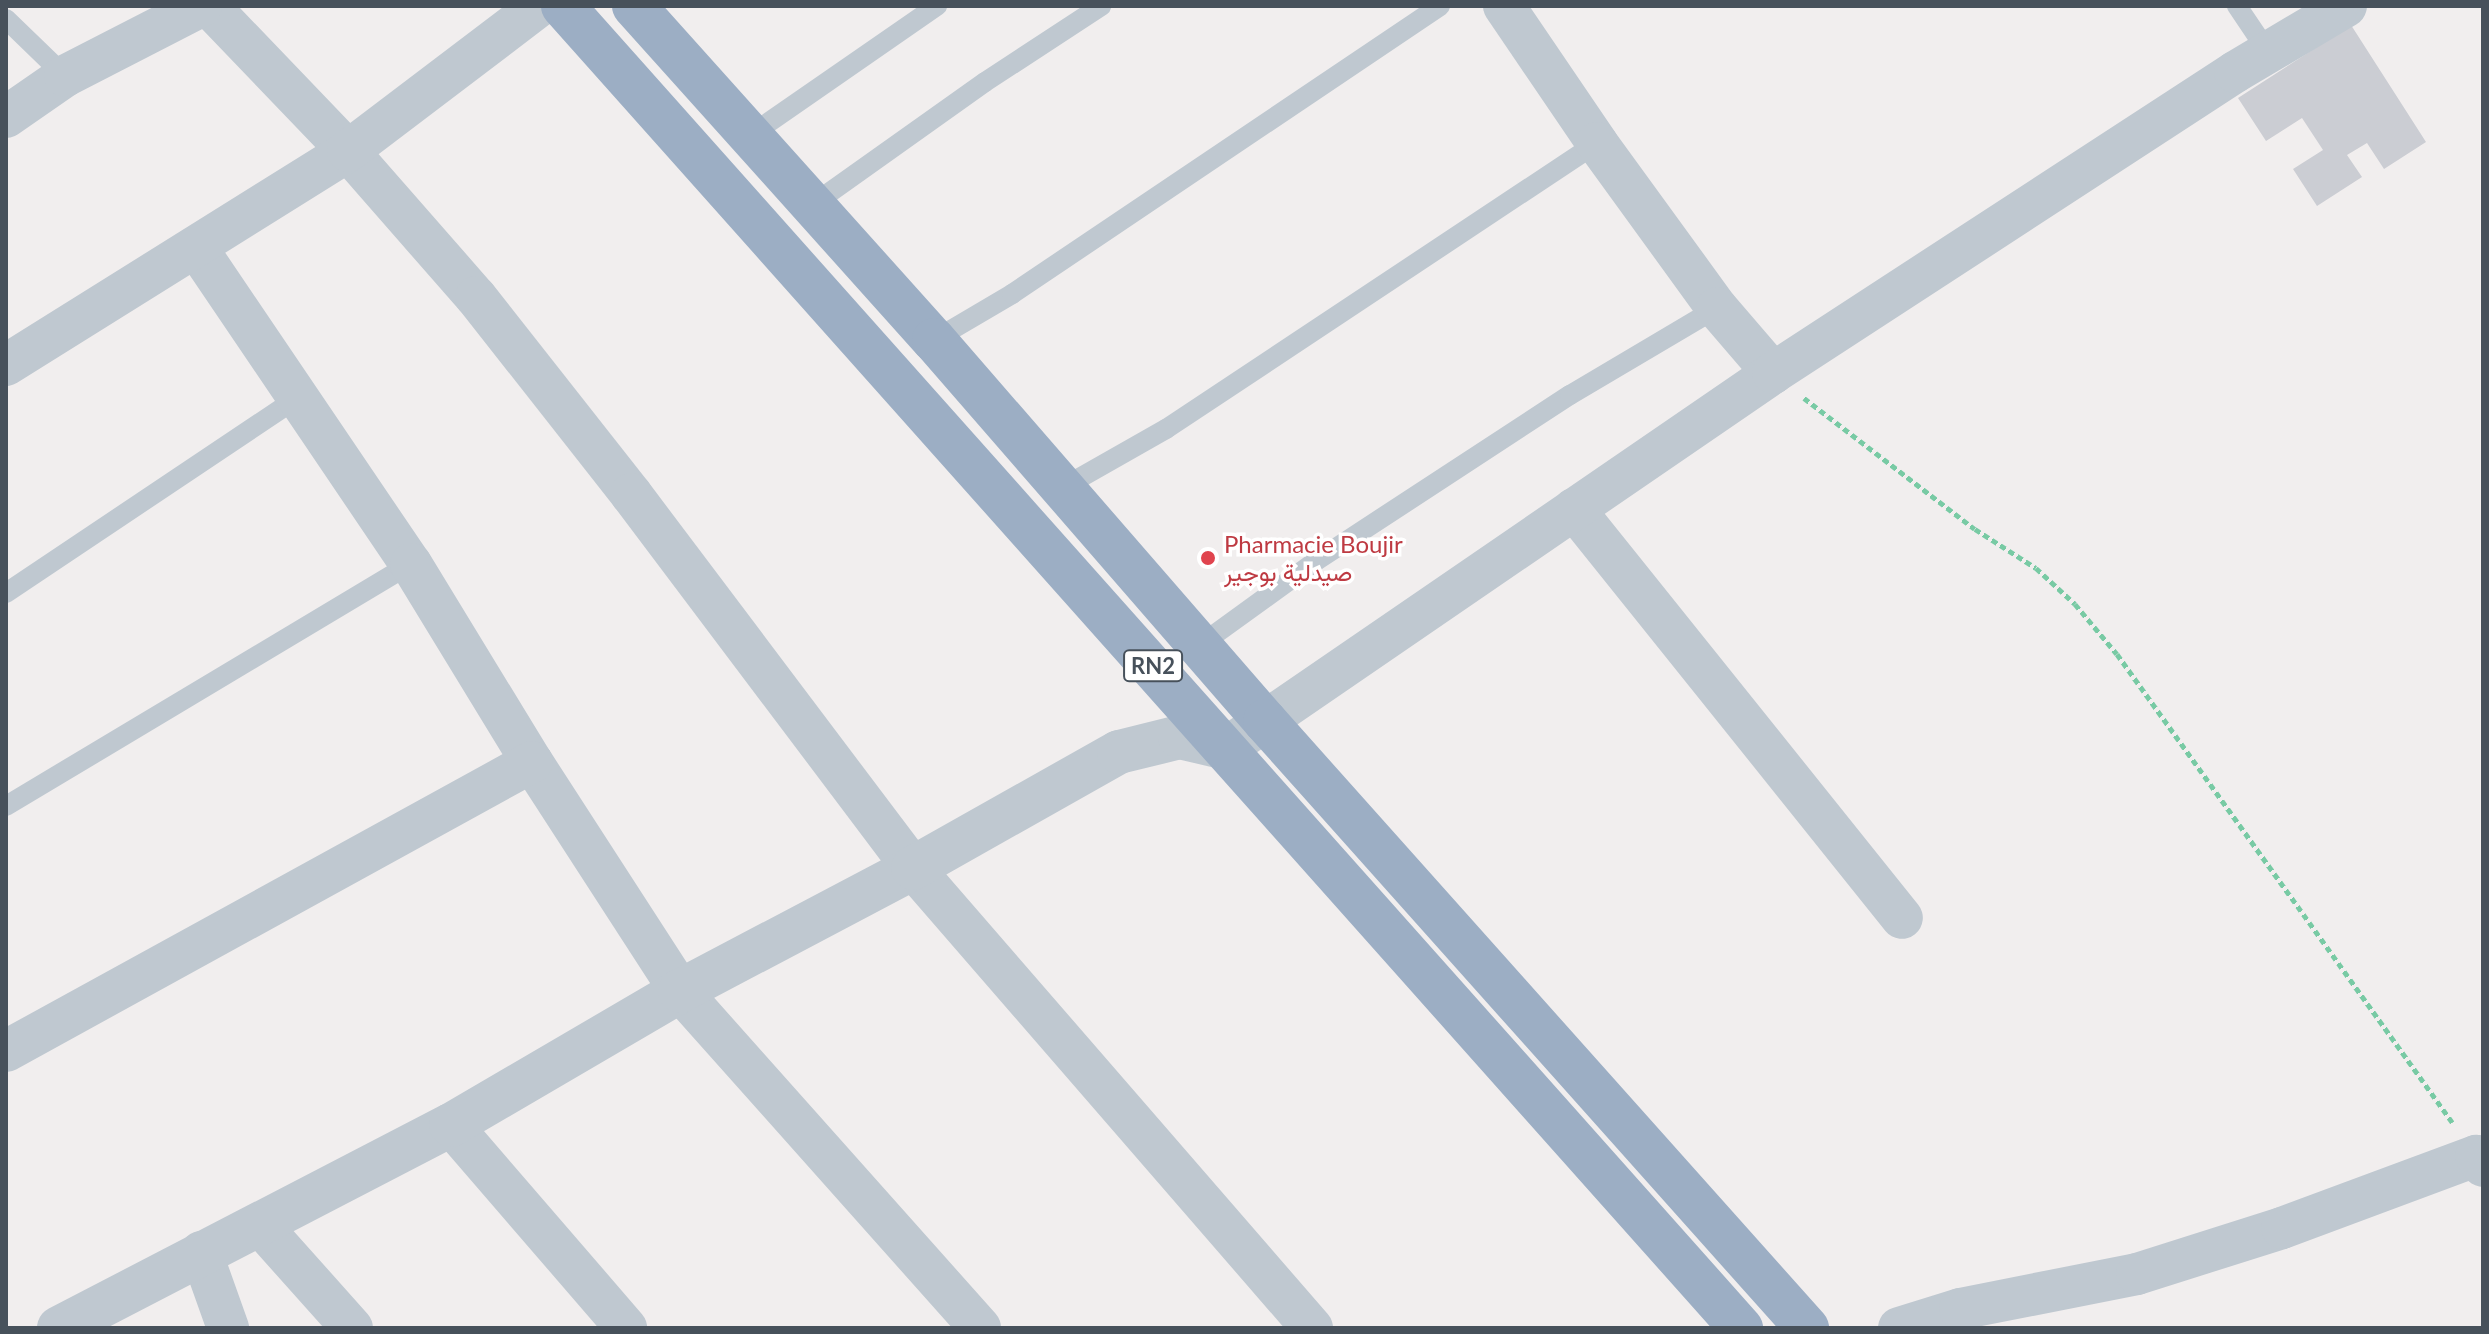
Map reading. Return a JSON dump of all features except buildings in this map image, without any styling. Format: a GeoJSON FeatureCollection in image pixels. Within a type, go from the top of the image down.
{"type":"FeatureCollection","features":[{"type":"Feature","properties":{"kind":"highway","name":"RN2"},"geometry":{"type":"LineString","coordinates":[[563,6],[1741,1328]]}},
{"type":"Feature","properties":{"kind":"highway","name":"RN2"},"geometry":{"type":"LineString","coordinates":[[634,6],[934,340],[1265,721],[1807,1328]]}},
{"type":"Feature","properties":{"kind":"street"},"geometry":{"type":"LineString","coordinates":[[6,117],[65,76],[201,6]]}},
{"type":"Feature","properties":{"kind":"street"},"geometry":{"type":"LineString","coordinates":[[209,6],[348,151],[476,297],[913,868],[1312,1328]]}},
{"type":"Feature","properties":{"kind":"street"},"geometry":{"type":"LineString","coordinates":[[6,365],[348,151],[539,6]]}},
{"type":"Feature","properties":{"kind":"street"},"geometry":{"type":"LineString","coordinates":[[1504,6],[1597,143],[1717,308],[1773,373]]}},
{"type":"Feature","properties":{"kind":"street"},"geometry":{"type":"LineString","coordinates":[[59,1328],[451,1125],[680,991],[913,868],[1119,752],[1180,737],[1226,748],[1773,373],[2268,52],[2346,6]]}},
{"type":"Feature","properties":{"kind":"street"},"geometry":{"type":"LineString","coordinates":[[196,247],[411,564],[532,762],[680,991],[980,1328]]}},
{"type":"Feature","properties":{"kind":"street"},"geometry":{"type":"LineString","coordinates":[[1574,509],[1902,918]]}},
{"type":"Feature","properties":{"kind":"street"},"geometry":{"type":"LineString","coordinates":[[6,1051],[532,762]]}},
{"type":"Feature","properties":{"kind":"street"},"geometry":{"type":"LineString","coordinates":[[451,1125],[626,1328]]}},
{"type":"Feature","properties":{"kind":"street"},"geometry":{"type":"LineString","coordinates":[[1899,1328],[1960,1309],[2137,1274],[2479,1161]]}},
{"type":"Feature","properties":{"kind":"street"},"geometry":{"type":"LineString","coordinates":[[260,1225],[352,1328]]}},
{"type":"Feature","properties":{"kind":"street"},"geometry":{"type":"LineString","coordinates":[[201,1252],[228,1328]]}},
{"type":"Feature","properties":{"kind":"lane"},"geometry":{"type":"LineString","coordinates":[[749,136],[937,6]]}},
{"type":"Feature","properties":{"kind":"lane"},"geometry":{"type":"LineString","coordinates":[[812,205],[985,82],[1101,6]]}},
{"type":"Feature","properties":{"kind":"lane"},"geometry":{"type":"LineString","coordinates":[[934,340],[1012,294],[1440,6]]}},
{"type":"Feature","properties":{"kind":"lane"},"geometry":{"type":"LineString","coordinates":[[2237,6],[2268,52]]}},
{"type":"Feature","properties":{"kind":"lane"},"geometry":{"type":"LineString","coordinates":[[6,19],[65,76]]}},
{"type":"Feature","properties":{"kind":"lane"},"geometry":{"type":"LineString","coordinates":[[1062,488],[1166,429],[1597,143]]}},
{"type":"Feature","properties":{"kind":"lane"},"geometry":{"type":"LineString","coordinates":[[1200,645],[1316,561],[1570,395],[1717,308]]}},
{"type":"Feature","properties":{"kind":"lane"},"geometry":{"type":"LineString","coordinates":[[6,593],[299,397]]}},
{"type":"Feature","properties":{"kind":"lane"},"geometry":{"type":"LineString","coordinates":[[6,806],[411,564]]}},
{"type":"Feature","properties":{"kind":"path"},"geometry":{"type":"LineString","coordinates":[[1773,373],[1975,529],[2036,568],[2075,604],[2117,654],[2257,847],[2479,1161]]}},
{"type":"Feature","properties":{"kind":"place","name":"Pharmacie Boujir صيدلية بوجير"},"geometry":{"type":"Point","coordinates":[1208,558]}}]}
